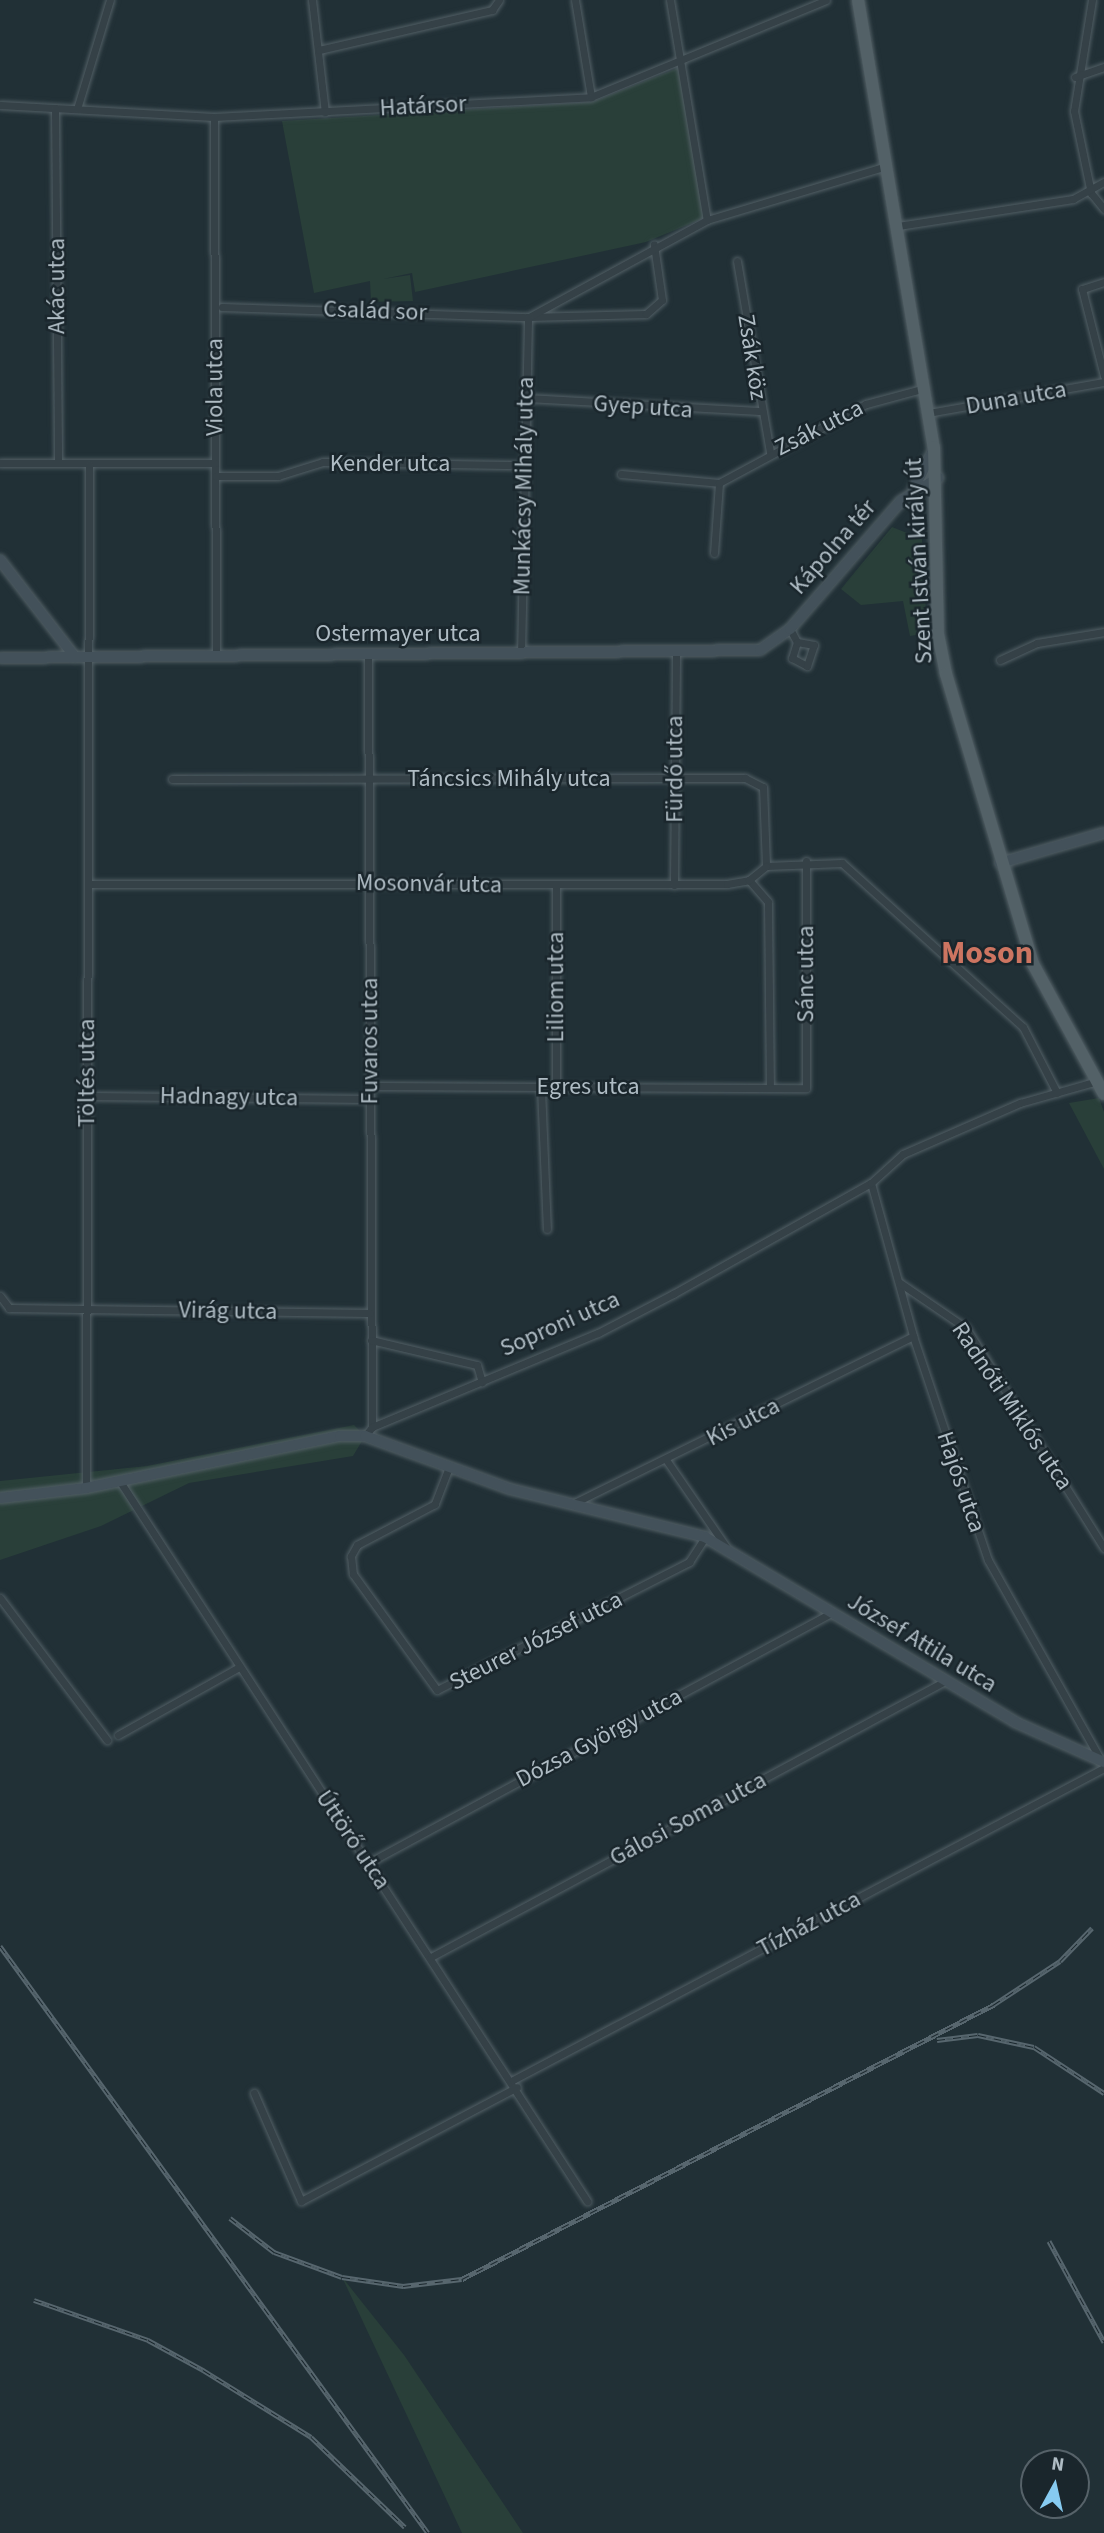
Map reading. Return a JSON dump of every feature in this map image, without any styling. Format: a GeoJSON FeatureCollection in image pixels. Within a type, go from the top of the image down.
{"type":"FeatureCollection","features":[{"type":"Feature","properties":{"kind":"main road","name":"Szent István király út"},"geometry":{"type":"LineString","coordinates":[[858,0],[888,165],[938,478],[939,634],[1000,863],[1033,964],[1104,1094]]}},
{"type":"Feature","properties":{"kind":"street"},"geometry":{"type":"LineString","coordinates":[[77,109],[110,0]]}},
{"type":"Feature","properties":{"kind":"street"},"geometry":{"type":"LineString","coordinates":[[312,0],[326,112]]}},
{"type":"Feature","properties":{"kind":"street"},"geometry":{"type":"LineString","coordinates":[[319,50],[492,10],[499,0]]}},
{"type":"Feature","properties":{"kind":"street"},"geometry":{"type":"LineString","coordinates":[[575,0],[591,97]]}},
{"type":"Feature","properties":{"kind":"street"},"geometry":{"type":"LineString","coordinates":[[670,0],[708,220]]}},
{"type":"Feature","properties":{"kind":"street","name":"Határsor"},"geometry":{"type":"LineString","coordinates":[[0,105],[214,117],[591,97],[681,63],[826,0]]}},
{"type":"Feature","properties":{"kind":"street"},"geometry":{"type":"LineString","coordinates":[[1092,0],[1075,77],[1077,143],[1091,193],[1104,209]]}},
{"type":"Feature","properties":{"kind":"street"},"geometry":{"type":"LineString","coordinates":[[1075,77],[1104,67]]}},
{"type":"Feature","properties":{"kind":"street","name":"Akác utca"},"geometry":{"type":"LineString","coordinates":[[55,108],[58,463]]}},
{"type":"Feature","properties":{"kind":"street","name":"Viola utca"},"geometry":{"type":"LineString","coordinates":[[214,117],[216,656]]}},
{"type":"Feature","properties":{"kind":"street"},"geometry":{"type":"LineString","coordinates":[[528,317],[654,245],[708,220],[888,165]]}},
{"type":"Feature","properties":{"kind":"street"},"geometry":{"type":"LineString","coordinates":[[898,226],[1091,193],[1104,182]]}},
{"type":"Feature","properties":{"kind":"street","name":"Család sor"},"geometry":{"type":"LineString","coordinates":[[222,307],[528,317],[658,310],[654,245]]}},
{"type":"Feature","properties":{"kind":"street","name":"Zsák köz"},"geometry":{"type":"LineString","coordinates":[[737,261],[760,411],[771,453]]}},
{"type":"Feature","properties":{"kind":"street"},"geometry":{"type":"LineString","coordinates":[[1104,282],[1082,289],[1104,376]]}},
{"type":"Feature","properties":{"kind":"street","name":"Munkácsy Mihály utca"},"geometry":{"type":"LineString","coordinates":[[521,654],[528,317]]}},
{"type":"Feature","properties":{"kind":"street","name":"Duna utca"},"geometry":{"type":"LineString","coordinates":[[928,413],[1104,382]]}},
{"type":"Feature","properties":{"kind":"street","name":"Zsák utca"},"geometry":{"type":"LineString","coordinates":[[719,483],[866,404],[925,388]]}},
{"type":"Feature","properties":{"kind":"street","name":"Gyep utca"},"geometry":{"type":"LineString","coordinates":[[526,398],[760,411]]}},
{"type":"Feature","properties":{"kind":"street","name":"Kápolna tér"},"geometry":{"type":"LineString","coordinates":[[790,629],[909,495],[934,447]]}},
{"type":"Feature","properties":{"kind":"street"},"geometry":{"type":"LineString","coordinates":[[0,463],[215,463]]}},
{"type":"Feature","properties":{"kind":"street","name":"Kender utca"},"geometry":{"type":"LineString","coordinates":[[216,476],[278,476],[323,463],[523,466]]}},
{"type":"Feature","properties":{"kind":"street","name":"Töltés utca"},"geometry":{"type":"LineString","coordinates":[[86,1488],[88,884],[81,657],[89,464]]}},
{"type":"Feature","properties":{"kind":"street"},"geometry":{"type":"LineString","coordinates":[[621,474],[719,483],[714,553]]}},
{"type":"Feature","properties":{"kind":"street","name":"Kápolna tér"},"geometry":{"type":"LineString","coordinates":[[909,495],[938,478]]}},
{"type":"Feature","properties":{"kind":"street"},"geometry":{"type":"LineString","coordinates":[[0,561],[81,657]]}},
{"type":"Feature","properties":{"kind":"street"},"geometry":{"type":"LineString","coordinates":[[790,629],[797,642],[792,658],[807,666],[814,645],[797,642]]}},
{"type":"Feature","properties":{"kind":"street","name":"Ostermayer utca"},"geometry":{"type":"LineString","coordinates":[[0,658],[676,653],[760,650],[790,629]]}},
{"type":"Feature","properties":{"kind":"street"},"geometry":{"type":"LineString","coordinates":[[1000,660],[1037,643],[1104,632]]}},
{"type":"Feature","properties":{"kind":"street","name":"Fürdő utca"},"geometry":{"type":"LineString","coordinates":[[674,885],[676,653]]}},
{"type":"Feature","properties":{"kind":"street","name":"Fuvaros utca"},"geometry":{"type":"LineString","coordinates":[[368,656],[371,1340],[369,1432]]}},
{"type":"Feature","properties":{"kind":"street","name":"Táncsics Mihály utca"},"geometry":{"type":"LineString","coordinates":[[172,779],[674,779],[760,782],[765,866]]}},
{"type":"Feature","properties":{"kind":"street"},"geometry":{"type":"LineString","coordinates":[[1000,863],[1104,833]]}},
{"type":"Feature","properties":{"kind":"street"},"geometry":{"type":"LineString","coordinates":[[770,1087],[768,902],[750,880],[765,866],[806,862],[842,863],[1023,1027],[1057,1093]]}},
{"type":"Feature","properties":{"kind":"street","name":"Sánc utca"},"geometry":{"type":"LineString","coordinates":[[806,862],[806,1087]]}},
{"type":"Feature","properties":{"kind":"street","name":"Mosonvár utca"},"geometry":{"type":"LineString","coordinates":[[88,884],[370,883],[556,886],[674,885],[750,880]]}},
{"type":"Feature","properties":{"kind":"street","name":"Liliom utca"},"geometry":{"type":"LineString","coordinates":[[556,886],[556,1087]]}},
{"type":"Feature","properties":{"kind":"street","name":"Soproni utca"},"geometry":{"type":"LineString","coordinates":[[0,1498],[18,1500],[86,1488],[369,1432],[598,1333],[871,1183],[903,1154],[1057,1093],[1098,1081]]}},
{"type":"Feature","properties":{"kind":"street","name":"Egres utca"},"geometry":{"type":"LineString","coordinates":[[370,1086],[806,1087]]}},
{"type":"Feature","properties":{"kind":"street"},"geometry":{"type":"LineString","coordinates":[[541,1088],[547,1229]]}},
{"type":"Feature","properties":{"kind":"street","name":"Hadnagy utca"},"geometry":{"type":"LineString","coordinates":[[88,1096],[370,1099]]}},
{"type":"Feature","properties":{"kind":"street","name":"Hajós utca"},"geometry":{"type":"LineString","coordinates":[[871,1183],[914,1336],[988,1560],[1103,1763]]}},
{"type":"Feature","properties":{"kind":"street","name":"Radnóti Miklós utca"},"geometry":{"type":"LineString","coordinates":[[900,1283],[965,1328],[1104,1548]]}},
{"type":"Feature","properties":{"kind":"street","name":"Virág utca"},"geometry":{"type":"LineString","coordinates":[[0,1296],[9,1308],[370,1313]]}},
{"type":"Feature","properties":{"kind":"street","name":"Kis utca"},"geometry":{"type":"LineString","coordinates":[[571,1505],[667,1461],[914,1336]]}},
{"type":"Feature","properties":{"kind":"street"},"geometry":{"type":"LineString","coordinates":[[371,1340],[477,1365],[482,1381]]}},
{"type":"Feature","properties":{"kind":"street","name":"József Attila utca"},"geometry":{"type":"LineString","coordinates":[[369,1432],[449,1467],[571,1505],[705,1537],[726,1547],[831,1614],[1015,1722],[1103,1763]]}},
{"type":"Feature","properties":{"kind":"street","name":"József Attila utca"},"geometry":{"type":"LineString","coordinates":[[667,1461],[726,1547]]}},
{"type":"Feature","properties":{"kind":"street","name":"Steurer József utca"},"geometry":{"type":"LineString","coordinates":[[449,1467],[435,1504],[358,1545],[351,1556],[353,1574],[437,1690],[689,1562],[705,1537]]}},
{"type":"Feature","properties":{"kind":"street","name":"Úttörő utca"},"geometry":{"type":"LineString","coordinates":[[118,1480],[515,2084],[587,2201]]}},
{"type":"Feature","properties":{"kind":"street"},"geometry":{"type":"LineString","coordinates":[[0,1504],[18,1500]]}},
{"type":"Feature","properties":{"kind":"street"},"geometry":{"type":"LineString","coordinates":[[0,1598],[107,1740]]}},
{"type":"Feature","properties":{"kind":"street","name":"Dózsa György utca"},"geometry":{"type":"LineString","coordinates":[[368,1863],[831,1614]]}},
{"type":"Feature","properties":{"kind":"street"},"geometry":{"type":"LineString","coordinates":[[118,1735],[239,1667]]}},
{"type":"Feature","properties":{"kind":"street","name":"Gálosi Soma utca"},"geometry":{"type":"LineString","coordinates":[[431,1957],[945,1681]]}},
{"type":"Feature","properties":{"kind":"street","name":"Tízház utca"},"geometry":{"type":"LineString","coordinates":[[254,2093],[301,2202],[1103,1763]]}},
{"type":"Feature","properties":{"kind":"green space"},"geometry":{"type":"Polygon","coordinates":[[[678,68],[704,218],[646,242],[415,292],[412,273],[383,279],[410,275],[413,301],[371,302],[370,281],[314,293],[282,121],[592,102],[678,68]]]}},
{"type":"Feature","properties":{"kind":"green space"},"geometry":{"type":"Polygon","coordinates":[[[892,527],[922,539],[927,633],[910,636],[903,601],[861,605],[841,589],[892,527]]]}},
{"type":"Feature","properties":{"kind":"green space"},"geometry":{"type":"Polygon","coordinates":[[[1099,1098],[1104,1112],[1104,1169],[1069,1103],[1099,1098]]]}},
{"type":"Feature","properties":{"kind":"green space"},"geometry":{"type":"Polygon","coordinates":[[[354,1425],[365,1436],[353,1456],[189,1483],[101,1526],[0,1560],[0,1481],[147,1466],[354,1425]]]}},
{"type":"Feature","properties":{"kind":"green space"},"geometry":{"type":"Polygon","coordinates":[[[342,2277],[404,2355],[523,2533],[462,2533],[342,2277]]]}},
{"type":"Feature","properties":{"kind":"railway"},"geometry":{"type":"LineString","coordinates":[[230,2218],[274,2252],[342,2277],[403,2286],[462,2279],[993,2005],[1060,1961],[1092,1928]]}},
{"type":"Feature","properties":{"kind":"railway"},"geometry":{"type":"LineString","coordinates":[[0,1946],[428,2533]]}},
{"type":"Feature","properties":{"kind":"railway"},"geometry":{"type":"LineString","coordinates":[[937,2040],[978,2035],[1034,2047],[1104,2093]]}},
{"type":"Feature","properties":{"kind":"railway"},"geometry":{"type":"LineString","coordinates":[[1049,2241],[1104,2342]]}},
{"type":"Feature","properties":{"kind":"railway"},"geometry":{"type":"LineString","coordinates":[[34,2300],[148,2340],[203,2370],[311,2437],[405,2527]]}},
{"type":"Feature","properties":{"kind":"district","name":"Moson"},"geometry":{"type":"Point","coordinates":[987,953]}}]}
